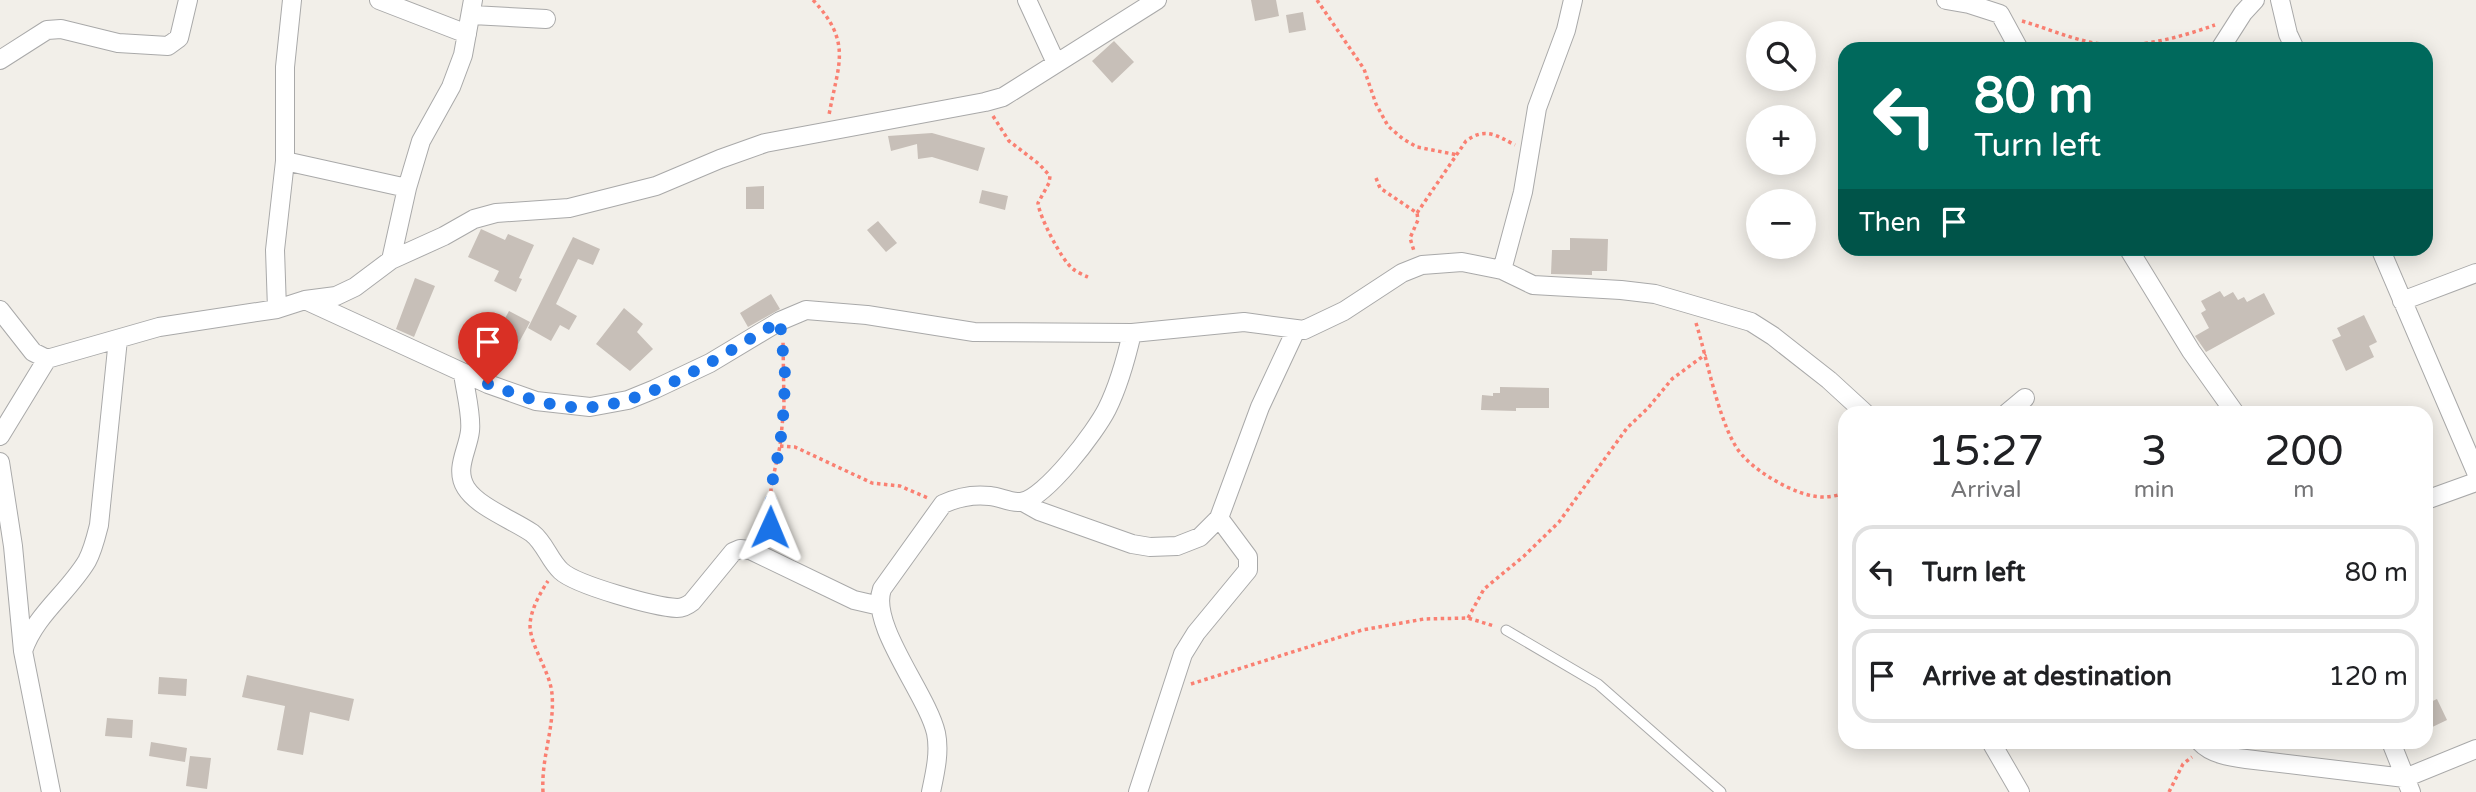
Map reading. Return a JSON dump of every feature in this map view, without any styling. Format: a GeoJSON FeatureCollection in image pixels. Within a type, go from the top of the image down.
{"type":"FeatureCollection","features":[{"type":"Feature","properties":{"kind":"street"},"geometry":{"type":"LineString","coordinates":[[0,60],[47,30],[61,29],[118,43],[168,46],[179,38],[188,0]]}},
{"type":"Feature","properties":{"kind":"street"},"geometry":{"type":"LineString","coordinates":[[277,309],[275,250],[285,161],[285,67],[292,0]]}},
{"type":"Feature","properties":{"kind":"street"},"geometry":{"type":"LineString","coordinates":[[379,0],[467,34]]}},
{"type":"Feature","properties":{"kind":"street"},"geometry":{"type":"LineString","coordinates":[[1027,0],[1056,63]]}},
{"type":"Feature","properties":{"kind":"street"},"geometry":{"type":"LineString","coordinates":[[0,310],[33,352],[47,359],[159,327],[277,309],[305,300],[336,296],[346,292],[391,260],[474,219],[496,213],[569,208],[656,186],[765,143],[1003,97],[1157,0]]}},
{"type":"Feature","properties":{"kind":"street"},"geometry":{"type":"LineString","coordinates":[[1502,270],[1523,192],[1536,108],[1566,30],[1573,0]]}},
{"type":"Feature","properties":{"kind":"street"},"geometry":{"type":"LineString","coordinates":[[1946,0],[1998,7],[2016,42]]}},
{"type":"Feature","properties":{"kind":"street"},"geometry":{"type":"LineString","coordinates":[[2280,0],[2292,42]]}},
{"type":"Feature","properties":{"kind":"street"},"geometry":{"type":"LineString","coordinates":[[2225,42],[2249,7]]}},
{"type":"Feature","properties":{"kind":"street"},"geometry":{"type":"LineString","coordinates":[[391,260],[421,141],[451,87],[463,55],[473,8],[546,19]]}},
{"type":"Feature","properties":{"kind":"street"},"geometry":{"type":"LineString","coordinates":[[285,161],[407,188]]}},
{"type":"Feature","properties":{"kind":"street"},"geometry":{"type":"LineString","coordinates":[[2136,256],[2191,351],[2230,406]]}},
{"type":"Feature","properties":{"kind":"street"},"geometry":{"type":"LineString","coordinates":[[2383,256],[2476,472]]}},
{"type":"Feature","properties":{"kind":"street"},"geometry":{"type":"LineString","coordinates":[[305,300],[463,373],[536,401],[590,407],[628,400],[655,389],[710,363],[780,321],[806,310],[826,310],[974,332],[1132,333],[1244,322],[1296,330],[1312,327],[1344,311],[1402,272],[1422,265],[1462,262],[1502,270],[1533,285],[1655,294],[1751,322],[1829,380],[1857,406]]}},
{"type":"Feature","properties":{"kind":"street"},"geometry":{"type":"LineString","coordinates":[[2402,301],[2476,273]]}},
{"type":"Feature","properties":{"kind":"street"},"geometry":{"type":"LineString","coordinates":[[931,792],[937,756],[934,728],[924,703],[906,672],[880,607],[879,598],[882,589],[943,504],[969,496],[990,496],[1023,502],[1039,511],[1110,537],[1150,547],[1177,546],[1200,537],[1220,518],[1260,407],[1296,330]]}},
{"type":"Feature","properties":{"kind":"street"},"geometry":{"type":"LineString","coordinates":[[1023,502],[1037,495],[1052,481],[1106,411],[1123,372],[1132,333]]}},
{"type":"Feature","properties":{"kind":"street"},"geometry":{"type":"LineString","coordinates":[[23,651],[29,633],[79,574],[94,543],[99,525],[118,339]]}},
{"type":"Feature","properties":{"kind":"street"},"geometry":{"type":"LineString","coordinates":[[0,436],[47,359]]}},
{"type":"Feature","properties":{"kind":"street"},"geometry":{"type":"LineString","coordinates":[[463,373],[471,430],[462,459],[461,471],[465,487],[476,498],[539,539],[559,569],[578,581],[677,608],[684,607],[692,602],[733,552],[740,549],[750,550],[775,561],[853,600],[880,607]]}},
{"type":"Feature","properties":{"kind":"street"},"geometry":{"type":"LineString","coordinates":[[2015,406],[2025,398]]}},
{"type":"Feature","properties":{"kind":"street"},"geometry":{"type":"LineString","coordinates":[[0,462],[13,546],[23,651],[51,792]]}},
{"type":"Feature","properties":{"kind":"street"},"geometry":{"type":"LineString","coordinates":[[2433,497],[2476,482]]}},
{"type":"Feature","properties":{"kind":"street"},"geometry":{"type":"LineString","coordinates":[[1138,792],[1183,654],[1248,570],[1248,557],[1220,518]]}},
{"type":"Feature","properties":{"kind":"street"},"geometry":{"type":"LineString","coordinates":[[1995,749],[2020,792]]}},
{"type":"Feature","properties":{"kind":"street"},"geometry":{"type":"LineString","coordinates":[[2212,749],[2225,756],[2408,785],[2476,749]]}},
{"type":"Feature","properties":{"kind":"street"},"geometry":{"type":"LineString","coordinates":[[2394,749],[2408,785]]}},
{"type":"Feature","properties":{"kind":"lane"},"geometry":{"type":"LineString","coordinates":[[1506,630],[1598,684],[1721,792]]}},
{"type":"Feature","properties":{"kind":"path"},"geometry":{"type":"LineString","coordinates":[[813,0],[833,27],[840,44],[827,131]]}},
{"type":"Feature","properties":{"kind":"path"},"geometry":{"type":"LineString","coordinates":[[1317,0],[1364,69],[1376,104],[1388,126],[1418,147],[1458,155]]}},
{"type":"Feature","properties":{"kind":"path"},"geometry":{"type":"LineString","coordinates":[[1998,7],[2087,42]]}},
{"type":"Feature","properties":{"kind":"path"},"geometry":{"type":"LineString","coordinates":[[2154,42],[2171,40],[2249,7]]}},
{"type":"Feature","properties":{"kind":"path"},"geometry":{"type":"LineString","coordinates":[[985,102],[1009,141],[1050,176],[1038,203],[1042,217],[1065,261],[1088,277]]}},
{"type":"Feature","properties":{"kind":"path"},"geometry":{"type":"LineString","coordinates":[[1422,265],[1412,248],[1410,238],[1418,220],[1417,213],[1466,141],[1477,132],[1487,133],[1529,153]]}},
{"type":"Feature","properties":{"kind":"path"},"geometry":{"type":"LineString","coordinates":[[1376,178],[1380,188],[1417,213]]}},
{"type":"Feature","properties":{"kind":"path"},"geometry":{"type":"LineString","coordinates":[[1690,305],[1723,420],[1742,455],[1769,477],[1798,492],[1815,498],[1838,495]]}},
{"type":"Feature","properties":{"kind":"path"},"geometry":{"type":"LineString","coordinates":[[775,561],[771,543],[771,488],[780,446],[785,374],[780,321]]}},
{"type":"Feature","properties":{"kind":"path"},"geometry":{"type":"LineString","coordinates":[[1468,618],[1484,589],[1559,522],[1627,429],[1672,380],[1706,354]]}},
{"type":"Feature","properties":{"kind":"path"},"geometry":{"type":"LineString","coordinates":[[780,446],[795,447],[872,483],[900,486],[943,504]]}},
{"type":"Feature","properties":{"kind":"path"},"geometry":{"type":"LineString","coordinates":[[543,792],[542,762],[551,723],[552,695],[550,681],[530,628],[542,590],[559,569]]}},
{"type":"Feature","properties":{"kind":"path"},"geometry":{"type":"LineString","coordinates":[[1172,689],[1362,630],[1424,619],[1468,618],[1506,630]]}},
{"type":"Feature","properties":{"kind":"path"},"geometry":{"type":"LineString","coordinates":[[2169,792],[2183,764],[2197,749]]}},
{"type":"Feature","properties":{"kind":"building"},"geometry":{"type":"Polygon","coordinates":[[[1251,0],[1276,0],[1279,16],[1255,21],[1251,0]]]}},
{"type":"Feature","properties":{"kind":"building"},"geometry":{"type":"Polygon","coordinates":[[[1303,12],[1306,30],[1289,33],[1286,15],[1303,12]]]}},
{"type":"Feature","properties":{"kind":"building"},"geometry":{"type":"Polygon","coordinates":[[[1114,41],[1134,62],[1112,83],[1092,61],[1114,41]]]}},
{"type":"Feature","properties":{"kind":"building"},"geometry":{"type":"Polygon","coordinates":[[[932,133],[985,148],[978,171],[932,157],[918,159],[917,144],[891,151],[888,136],[932,133]]]}},
{"type":"Feature","properties":{"kind":"building"},"geometry":{"type":"Polygon","coordinates":[[[764,186],[764,209],[746,209],[746,187],[764,186]]]}},
{"type":"Feature","properties":{"kind":"building"},"geometry":{"type":"Polygon","coordinates":[[[982,190],[1008,196],[1005,210],[979,203],[982,190]]]}},
{"type":"Feature","properties":{"kind":"building"},"geometry":{"type":"Polygon","coordinates":[[[878,221],[897,243],[886,252],[867,230],[878,221]]]}},
{"type":"Feature","properties":{"kind":"building"},"geometry":{"type":"Polygon","coordinates":[[[481,229],[505,240],[508,234],[534,245],[519,278],[522,279],[516,292],[494,281],[499,271],[468,257],[481,229]]]}},
{"type":"Feature","properties":{"kind":"building"},"geometry":{"type":"Polygon","coordinates":[[[573,237],[600,249],[593,265],[578,259],[556,304],[577,316],[569,330],[560,325],[551,341],[528,328],[573,237]]]}},
{"type":"Feature","properties":{"kind":"building"},"geometry":{"type":"Polygon","coordinates":[[[1570,238],[1608,239],[1607,271],[1592,271],[1592,275],[1551,274],[1552,250],[1570,250],[1570,238]]]}},
{"type":"Feature","properties":{"kind":"building"},"geometry":{"type":"Polygon","coordinates":[[[415,278],[435,286],[414,337],[396,329],[415,278]]]}},
{"type":"Feature","properties":{"kind":"building"},"geometry":{"type":"Polygon","coordinates":[[[2220,291],[2224,297],[2233,292],[2238,300],[2244,297],[2247,302],[2264,293],[2275,314],[2206,352],[2195,336],[2209,328],[2201,313],[2206,310],[2201,301],[2220,291]]]}},
{"type":"Feature","properties":{"kind":"building"},"geometry":{"type":"Polygon","coordinates":[[[771,294],[780,309],[748,327],[740,313],[771,294]]]}},
{"type":"Feature","properties":{"kind":"building"},"geometry":{"type":"Polygon","coordinates":[[[624,308],[643,324],[637,332],[653,349],[630,371],[596,344],[624,308]]]}},
{"type":"Feature","properties":{"kind":"building"},"geometry":{"type":"Polygon","coordinates":[[[509,311],[530,322],[517,346],[496,335],[509,311]]]}},
{"type":"Feature","properties":{"kind":"building"},"geometry":{"type":"Polygon","coordinates":[[[2364,315],[2377,342],[2369,346],[2374,357],[2346,371],[2332,340],[2341,336],[2337,328],[2364,315]]]}},
{"type":"Feature","properties":{"kind":"building"},"geometry":{"type":"Polygon","coordinates":[[[1500,387],[1549,388],[1549,408],[1481,410],[1482,395],[1493,396],[1493,393],[1500,393],[1500,387]]]}},
{"type":"Feature","properties":{"kind":"building"},"geometry":{"type":"Polygon","coordinates":[[[247,675],[354,699],[349,721],[310,712],[303,755],[277,750],[285,706],[242,697],[247,675]]]}},
{"type":"Feature","properties":{"kind":"building"},"geometry":{"type":"Polygon","coordinates":[[[159,677],[187,679],[186,696],[158,694],[159,677]]]}},
{"type":"Feature","properties":{"kind":"building"},"geometry":{"type":"Polygon","coordinates":[[[2437,699],[2447,720],[2433,727],[2433,701],[2437,699]]]}},
{"type":"Feature","properties":{"kind":"building"},"geometry":{"type":"Polygon","coordinates":[[[107,718],[133,720],[132,738],[105,736],[107,718]]]}},
{"type":"Feature","properties":{"kind":"building"},"geometry":{"type":"Polygon","coordinates":[[[151,742],[187,748],[185,762],[149,756],[151,742]]]}},
{"type":"Feature","properties":{"kind":"building"},"geometry":{"type":"Polygon","coordinates":[[[190,756],[211,758],[207,789],[186,786],[190,756]]]}},
{"type":"Feature","properties":{"kind":"route"},"geometry":{"type":"LineString","coordinates":[[488,384],[536,401],[559,405],[590,407],[628,400],[710,363],[780,321],[785,374],[784,407],[780,446],[771,488],[770,527]]}}]}
